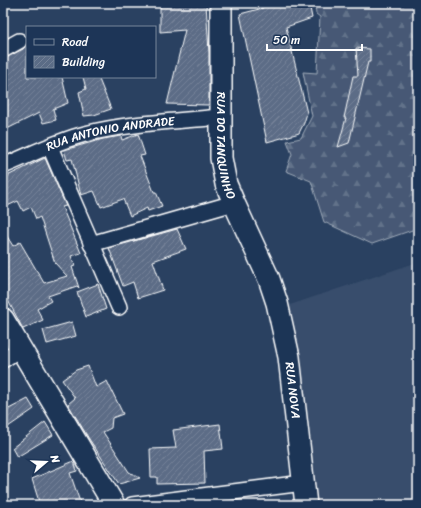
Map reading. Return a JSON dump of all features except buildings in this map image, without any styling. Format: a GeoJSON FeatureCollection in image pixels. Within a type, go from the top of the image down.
{"type":"FeatureCollection","features":[{"type":"Feature","properties":{"kind":"street","name":"RUA DO TANQUINHO"},"geometry":{"type":"LineString","coordinates":[[221,3],[221,158],[226,184],[269,279]]}},
{"type":"Feature","properties":{"kind":"street"},"geometry":{"type":"LineString","coordinates":[[3,50],[18,41]]}},
{"type":"Feature","properties":{"kind":"street","name":"RUA ANTONIO ANDRADE"},"geometry":{"type":"LineString","coordinates":[[3,166],[85,134],[119,128],[222,117]]}},
{"type":"Feature","properties":{"kind":"street"},"geometry":{"type":"LineString","coordinates":[[50,147],[119,307]]}},
{"type":"Feature","properties":{"kind":"street"},"geometry":{"type":"LineString","coordinates":[[91,244],[234,203]]}},
{"type":"Feature","properties":{"kind":"street","name":"RUA NOVA"},"geometry":{"type":"LineString","coordinates":[[269,279],[278,303],[289,357],[306,505]]}},
{"type":"Feature","properties":{"kind":"street"},"geometry":{"type":"LineString","coordinates":[[3,319],[114,505]]}},
{"type":"Feature","properties":{"kind":"street"},"geometry":{"type":"LineString","coordinates":[[3,360],[21,348]]}},
{"type":"Feature","properties":{"kind":"street"},"geometry":{"type":"LineString","coordinates":[[132,505],[303,483]]}},
{"type":"Feature","properties":{"kind":"shaded area"},"geometry":{"type":"Polygon","coordinates":[[[418,262],[418,505],[314,505],[284,307],[418,262]]]}},
{"type":"Feature","properties":{"kind":"green space"},"geometry":{"type":"Polygon","coordinates":[[[315,3],[413,3],[418,17],[418,228],[372,244],[324,222],[311,181],[286,171],[292,154],[287,141],[301,138],[312,116],[303,72],[317,73],[320,17],[316,14],[315,3]]]}}]}
